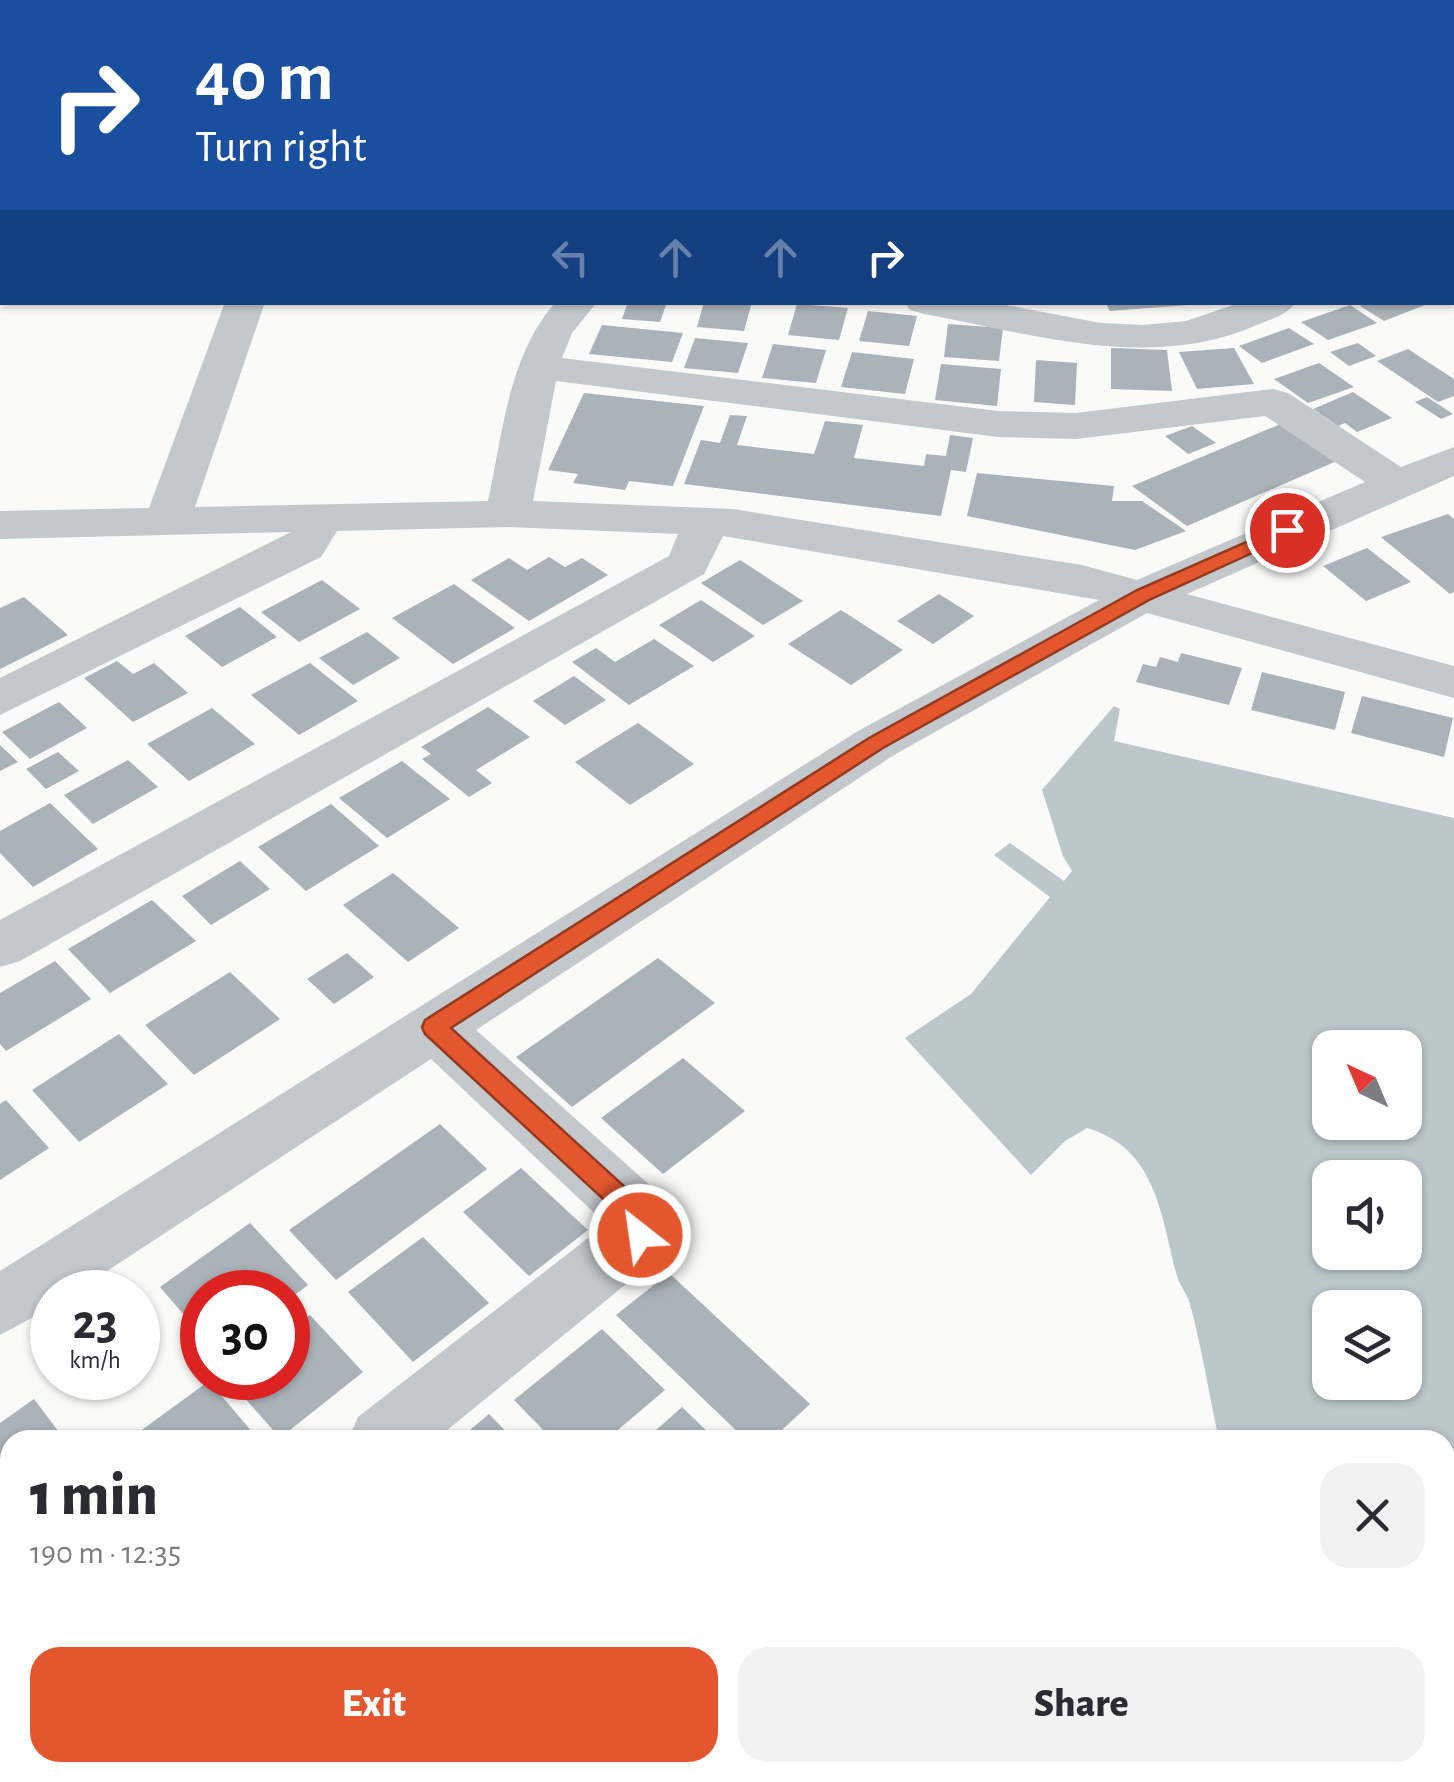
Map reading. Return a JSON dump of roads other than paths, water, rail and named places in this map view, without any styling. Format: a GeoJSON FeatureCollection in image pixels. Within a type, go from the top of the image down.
{"type":"FeatureCollection","features":[{"type":"Feature","properties":{"kind":"street"},"geometry":{"type":"LineString","coordinates":[[167,522],[244,305]]}},
{"type":"Feature","properties":{"kind":"street"},"geometry":{"type":"LineString","coordinates":[[508,514],[538,368],[554,330],[572,305]]}},
{"type":"Feature","properties":{"kind":"street"},"geometry":{"type":"LineString","coordinates":[[942,305],[984,312],[1046,330],[1182,336],[1240,321],[1270,305]]}},
{"type":"Feature","properties":{"kind":"street"},"geometry":{"type":"LineString","coordinates":[[538,368],[998,424],[1076,426],[1273,402],[1396,483]]}},
{"type":"Feature","properties":{"kind":"street"},"geometry":{"type":"LineString","coordinates":[[0,1306],[876,743],[1144,595],[1454,460]]}},
{"type":"Feature","properties":{"kind":"street"},"geometry":{"type":"LineString","coordinates":[[0,525],[508,514],[706,522],[983,562],[1144,595],[1454,682]]}},
{"type":"Feature","properties":{"kind":"street"},"geometry":{"type":"LineString","coordinates":[[0,698],[305,547],[321,519]]}},
{"type":"Feature","properties":{"kind":"street"},"geometry":{"type":"LineString","coordinates":[[0,946],[688,564],[706,522]]}},
{"type":"Feature","properties":{"kind":"street"},"geometry":{"type":"LineString","coordinates":[[396,1430],[640,1235],[640,1216],[434,1027]]}}]}
